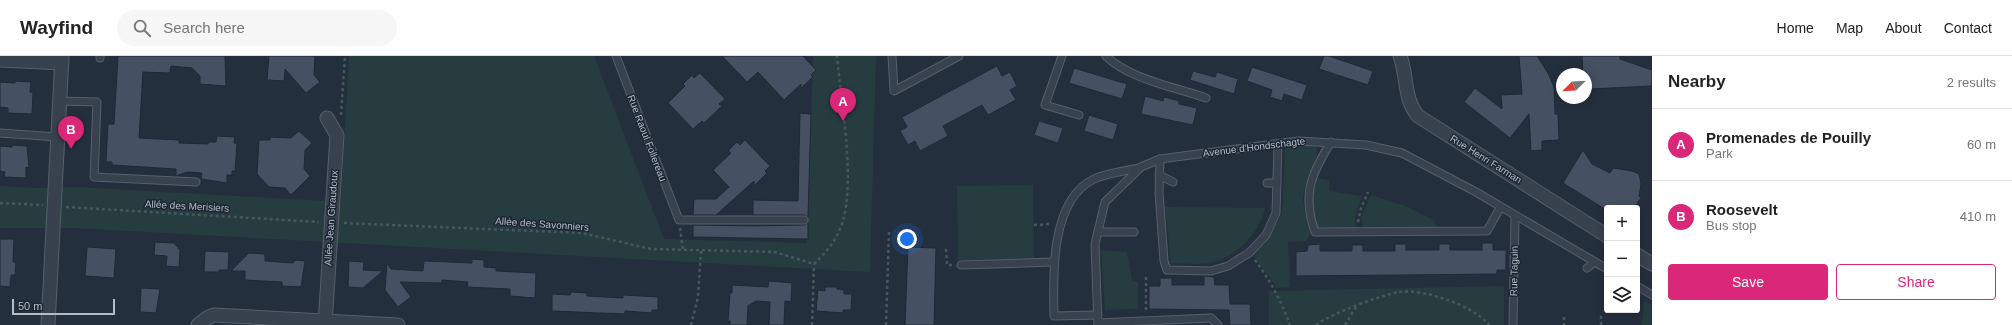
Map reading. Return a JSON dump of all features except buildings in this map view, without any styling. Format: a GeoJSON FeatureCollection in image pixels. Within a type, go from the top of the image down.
{"type":"FeatureCollection","features":[{"type":"Feature","properties":{"kind":"street","name":"Rue Henri Farman"},"geometry":{"type":"LineString","coordinates":[[1400,56],[1403,64],[1407,98],[1411,108],[1418,116],[1604,234]]}},
{"type":"Feature","properties":{"kind":"street"},"geometry":{"type":"LineString","coordinates":[[0,60],[62,60],[48,325]]}},
{"type":"Feature","properties":{"kind":"street"},"geometry":{"type":"LineString","coordinates":[[327,118],[336,134]]}},
{"type":"Feature","properties":{"kind":"street","name":"Allée Jean Giraudoux"},"geometry":{"type":"LineString","coordinates":[[325,323],[336,134]]}},
{"type":"Feature","properties":{"kind":"street"},"geometry":{"type":"LineString","coordinates":[[1640,257],[1652,264]]}},
{"type":"Feature","properties":{"kind":"street"},"geometry":{"type":"LineString","coordinates":[[198,325],[214,315],[325,323],[398,325]]}},
{"type":"Feature","properties":{"kind":"lane","name":"Rue Raoul Follereau"},"geometry":{"type":"LineString","coordinates":[[616,56],[679,220]]}},
{"type":"Feature","properties":{"kind":"lane"},"geometry":{"type":"LineString","coordinates":[[892,56],[894,91],[959,56]]}},
{"type":"Feature","properties":{"kind":"lane"},"geometry":{"type":"LineString","coordinates":[[1062,56],[1046,105],[1079,115]]}},
{"type":"Feature","properties":{"kind":"lane"},"geometry":{"type":"LineString","coordinates":[[1106,56],[1116,66],[1131,73],[1206,98]]}},
{"type":"Feature","properties":{"kind":"lane"},"geometry":{"type":"LineString","coordinates":[[60,101],[97,102],[94,177],[196,182]]}},
{"type":"Feature","properties":{"kind":"lane"},"geometry":{"type":"LineString","coordinates":[[0,133],[58,137]]}},
{"type":"Feature","properties":{"kind":"lane","name":"Avenue d'Hondschagte"},"geometry":{"type":"LineString","coordinates":[[1098,324],[1095,244],[1105,202],[1141,167],[1160,159],[1298,141],[1366,145],[1402,153],[1604,267]]}},
{"type":"Feature","properties":{"kind":"lane"},"geometry":{"type":"LineString","coordinates":[[1331,142],[1313,174],[1308,197],[1310,218],[1315,232],[1487,231],[1500,208]]}},
{"type":"Feature","properties":{"kind":"lane"},"geometry":{"type":"LineString","coordinates":[[1160,159],[1158,192],[1164,261],[1167,270],[1211,271],[1228,266],[1249,253],[1266,235],[1276,213],[1278,144]]}},
{"type":"Feature","properties":{"kind":"lane"},"geometry":{"type":"LineString","coordinates":[[1098,315],[1054,316],[1053,262],[1061,224],[1071,202],[1081,188],[1095,179],[1141,167]]}},
{"type":"Feature","properties":{"kind":"lane"},"geometry":{"type":"LineString","coordinates":[[1159,175],[1172,182]]}},
{"type":"Feature","properties":{"kind":"lane"},"geometry":{"type":"LineString","coordinates":[[1267,183],[1277,183]]}},
{"type":"Feature","properties":{"kind":"lane","name":"Rue Taguin"},"geometry":{"type":"LineString","coordinates":[[1513,325],[1515,216]]}},
{"type":"Feature","properties":{"kind":"lane"},"geometry":{"type":"LineString","coordinates":[[679,220],[804,220]]}},
{"type":"Feature","properties":{"kind":"lane"},"geometry":{"type":"LineString","coordinates":[[1098,232],[1134,232]]}},
{"type":"Feature","properties":{"kind":"lane"},"geometry":{"type":"LineString","coordinates":[[961,265],[1053,262]]}},
{"type":"Feature","properties":{"kind":"lane"},"geometry":{"type":"LineString","coordinates":[[1586,268],[1596,262]]}},
{"type":"Feature","properties":{"kind":"lane"},"geometry":{"type":"LineString","coordinates":[[1640,289],[1652,295]]}},
{"type":"Feature","properties":{"kind":"lane"},"geometry":{"type":"LineString","coordinates":[[1098,324],[1127,324],[1146,321],[1211,318],[1218,325]]}},
{"type":"Feature","properties":{"kind":"path"},"geometry":{"type":"LineString","coordinates":[[336,134],[341,129],[345,56]]}},
{"type":"Feature","properties":{"kind":"path"},"geometry":{"type":"LineString","coordinates":[[812,325],[814,264],[824,255],[842,224],[846,197],[848,170],[837,56]]}},
{"type":"Feature","properties":{"kind":"path"},"geometry":{"type":"LineString","coordinates":[[1359,232],[1358,219],[1368,192]]}},
{"type":"Feature","properties":{"kind":"path","name":"Allée des Merisiers"},"geometry":{"type":"LineString","coordinates":[[0,203],[319,222]]}},
{"type":"Feature","properties":{"kind":"path"},"geometry":{"type":"LineString","coordinates":[[679,220],[683,250]]}},
{"type":"Feature","properties":{"kind":"path","name":"Allée des Savonniers"},"geometry":{"type":"LineString","coordinates":[[338,223],[582,233],[650,249],[776,252],[814,264]]}},
{"type":"Feature","properties":{"kind":"path"},"geometry":{"type":"LineString","coordinates":[[1034,225],[1061,224]]}},
{"type":"Feature","properties":{"kind":"path"},"geometry":{"type":"LineString","coordinates":[[886,325],[890,231]]}},
{"type":"Feature","properties":{"kind":"path"},"geometry":{"type":"LineString","coordinates":[[946,249],[947,265]]}},
{"type":"Feature","properties":{"kind":"path"},"geometry":{"type":"LineString","coordinates":[[691,325],[698,297],[701,250]]}},
{"type":"Feature","properties":{"kind":"path"},"geometry":{"type":"LineString","coordinates":[[1249,253],[1266,274],[1282,303],[1290,325]]}},
{"type":"Feature","properties":{"kind":"path"},"geometry":{"type":"LineString","coordinates":[[1146,277],[1146,321]]}},
{"type":"Feature","properties":{"kind":"path"},"geometry":{"type":"LineString","coordinates":[[1316,325],[1356,306],[1398,292],[1410,291],[1435,297],[1471,309],[1483,317],[1489,325]]}},
{"type":"Feature","properties":{"kind":"path"},"geometry":{"type":"LineString","coordinates":[[1345,325],[1356,306]]}},
{"type":"Feature","properties":{"kind":"path"},"geometry":{"type":"LineString","coordinates":[[1600,325],[1601,316]]}},
{"type":"Feature","properties":{"kind":"path"},"geometry":{"type":"LineString","coordinates":[[1564,317],[1564,325]]}},
{"type":"Feature","properties":{"kind":"green space"},"geometry":{"type":"Polygon","coordinates":[[[349,56],[594,56],[664,239],[807,243],[813,56],[876,56],[870,272],[74,228],[0,228],[0,186],[34,188],[76,187],[341,202],[349,56]]]}},
{"type":"Feature","properties":{"kind":"green space"},"geometry":{"type":"Polygon","coordinates":[[[1285,145],[1316,145],[1317,150],[1315,163],[1303,197],[1304,210],[1311,231],[1306,241],[1288,242],[1290,287],[1277,288],[1253,254],[1270,236],[1282,214],[1285,145]]]}},
{"type":"Feature","properties":{"kind":"green space"},"geometry":{"type":"Polygon","coordinates":[[[1316,178],[1329,180],[1329,191],[1362,196],[1355,217],[1356,230],[1318,229],[1313,204],[1316,178]]]}},
{"type":"Feature","properties":{"kind":"green space"},"geometry":{"type":"Polygon","coordinates":[[[1033,185],[1034,259],[958,260],[957,186],[1033,185]]]}},
{"type":"Feature","properties":{"kind":"green space"},"geometry":{"type":"Polygon","coordinates":[[[1371,195],[1405,206],[1435,221],[1436,228],[1363,228],[1361,218],[1371,195]]]}},
{"type":"Feature","properties":{"kind":"green space"},"geometry":{"type":"Polygon","coordinates":[[[1165,207],[1265,208],[1258,227],[1252,236],[1236,251],[1218,261],[1194,264],[1171,263],[1165,207]]]}},
{"type":"Feature","properties":{"kind":"green space"},"geometry":{"type":"Polygon","coordinates":[[[1101,250],[1127,252],[1132,281],[1138,282],[1138,309],[1105,310],[1101,250]]]}},
{"type":"Feature","properties":{"kind":"green space"},"geometry":{"type":"Polygon","coordinates":[[[1504,286],[1504,325],[1269,325],[1269,291],[1504,286]]]}},
{"type":"Feature","properties":{"kind":"green space"},"geometry":{"type":"Polygon","coordinates":[[[1644,300],[1652,305],[1652,325],[1642,325],[1644,300]]]}},
{"type":"Feature","properties":{"kind":"place","name":"Promenades de Pouilly"},"geometry":{"type":"Point","coordinates":[843,121]}},
{"type":"Feature","properties":{"kind":"place","name":"Roosevelt"},"geometry":{"type":"Point","coordinates":[71,149]}}]}
